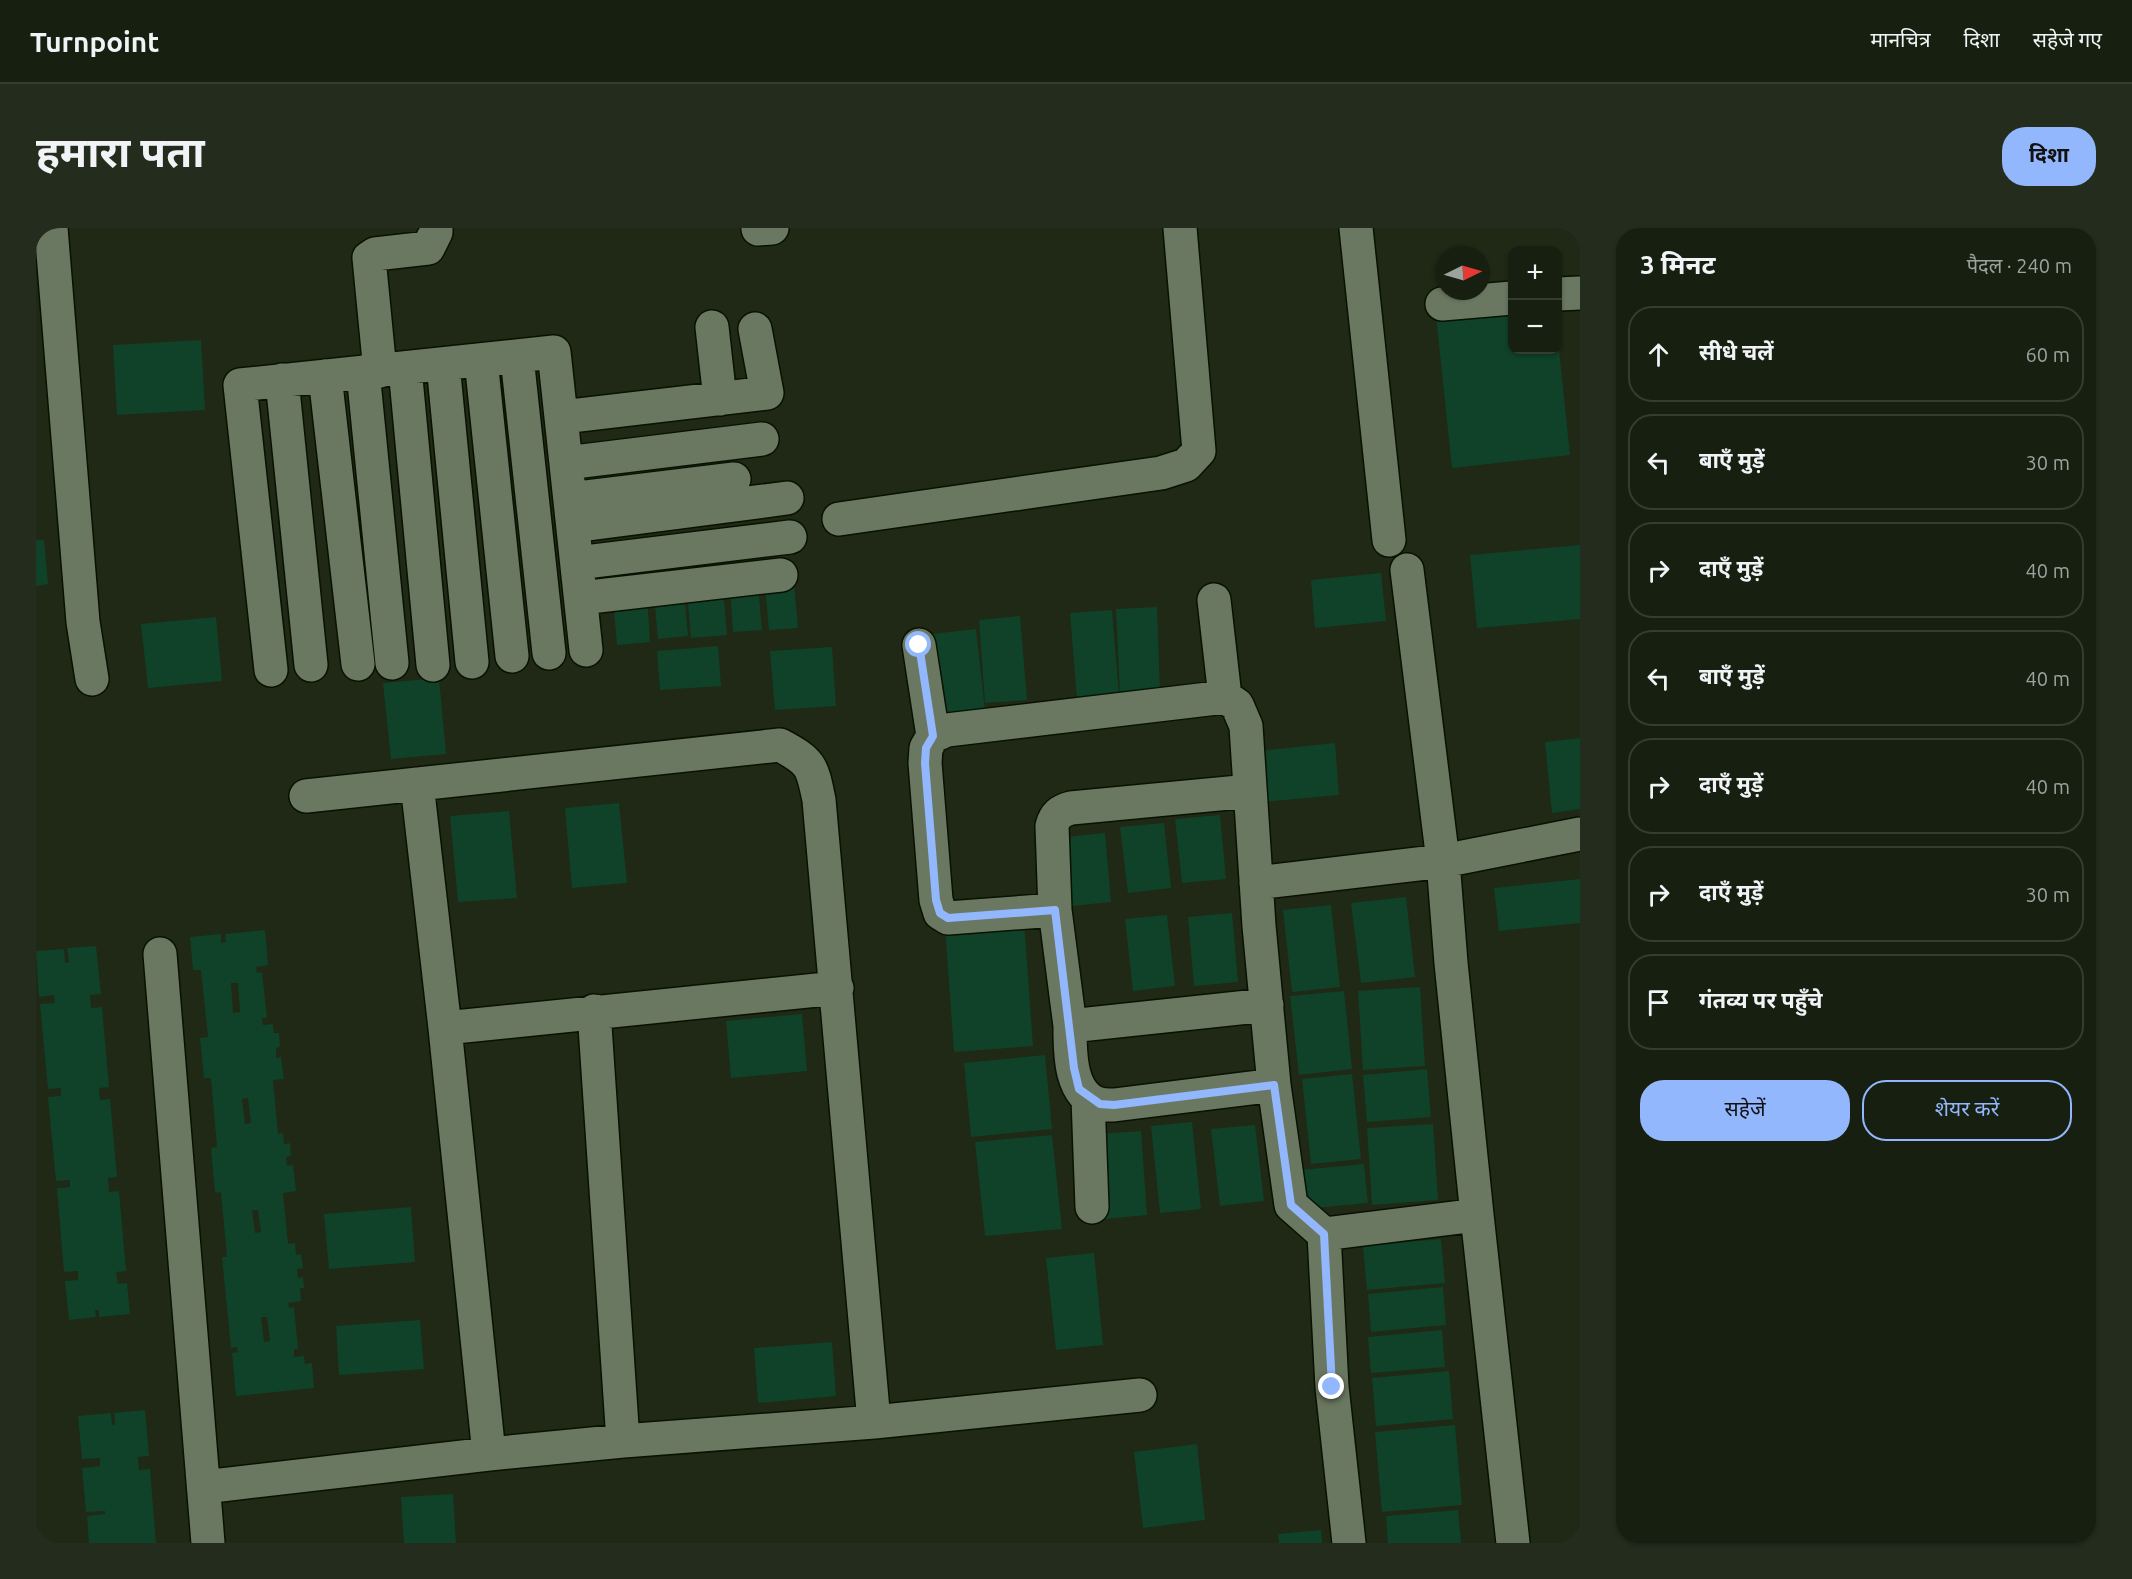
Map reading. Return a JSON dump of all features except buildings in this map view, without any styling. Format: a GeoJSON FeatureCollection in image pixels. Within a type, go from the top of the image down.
{"type":"FeatureCollection","features":[{"type":"Feature","properties":{"kind":"street"},"geometry":{"type":"LineString","coordinates":[[51,228],[83,622],[92,679]]}},
{"type":"Feature","properties":{"kind":"street"},"geometry":{"type":"LineString","coordinates":[[433,665],[382,370],[369,258],[375,254],[428,248],[436,228]]}},
{"type":"Feature","properties":{"kind":"street"},"geometry":{"type":"LineString","coordinates":[[839,519],[1161,473],[1186,465],[1199,451],[1180,228]]}},
{"type":"Feature","properties":{"kind":"street"},"geometry":{"type":"LineString","coordinates":[[1356,228],[1389,540]]}},
{"type":"Feature","properties":{"kind":"street"},"geometry":{"type":"LineString","coordinates":[[1562,294],[1580,293]]}},
{"type":"Feature","properties":{"kind":"street"},"geometry":{"type":"LineString","coordinates":[[1442,304],[1508,298]]}},
{"type":"Feature","properties":{"kind":"street"},"geometry":{"type":"LineString","coordinates":[[712,327],[720,399]]}},
{"type":"Feature","properties":{"kind":"street"},"geometry":{"type":"LineString","coordinates":[[562,417],[767,393],[755,329]]}},
{"type":"Feature","properties":{"kind":"street"},"geometry":{"type":"LineString","coordinates":[[271,670],[240,385],[554,352],[586,650]]}},
{"type":"Feature","properties":{"kind":"street"},"geometry":{"type":"LineString","coordinates":[[518,357],[549,653]]}},
{"type":"Feature","properties":{"kind":"street"},"geometry":{"type":"LineString","coordinates":[[481,360],[512,656]]}},
{"type":"Feature","properties":{"kind":"street"},"geometry":{"type":"LineString","coordinates":[[443,364],[472,662]]}},
{"type":"Feature","properties":{"kind":"street"},"geometry":{"type":"LineString","coordinates":[[382,370],[392,663]]}},
{"type":"Feature","properties":{"kind":"street"},"geometry":{"type":"LineString","coordinates":[[325,376],[358,664]]}},
{"type":"Feature","properties":{"kind":"street"},"geometry":{"type":"LineString","coordinates":[[282,380],[311,665]]}},
{"type":"Feature","properties":{"kind":"street"},"geometry":{"type":"LineString","coordinates":[[566,462],[762,438]]}},
{"type":"Feature","properties":{"kind":"street"},"geometry":{"type":"LineString","coordinates":[[572,513],[734,479]]}},
{"type":"Feature","properties":{"kind":"street"},"geometry":{"type":"LineString","coordinates":[[572,513],[787,498]]}},
{"type":"Feature","properties":{"kind":"street"},"geometry":{"type":"LineString","coordinates":[[577,563],[790,537]]}},
{"type":"Feature","properties":{"kind":"street"},"geometry":{"type":"LineString","coordinates":[[1407,570],[1443,861],[1451,963],[1513,1543]]}},
{"type":"Feature","properties":{"kind":"street"},"geometry":{"type":"LineString","coordinates":[[580,598],[781,575]]}},
{"type":"Feature","properties":{"kind":"street"},"geometry":{"type":"LineString","coordinates":[[1214,600],[1225,697]]}},
{"type":"Feature","properties":{"kind":"street"},"geometry":{"type":"LineString","coordinates":[[919,645],[933,736]]}},
{"type":"Feature","properties":{"kind":"street"},"geometry":{"type":"LineString","coordinates":[[1055,910],[948,918],[940,913],[936,900],[925,763],[926,748],[933,736],[947,730],[1225,697],[1237,705],[1246,726],[1256,883],[1274,1085],[1291,1205],[1324,1234],[1332,1387],[1349,1543]]}},
{"type":"Feature","properties":{"kind":"street"},"geometry":{"type":"LineString","coordinates":[[306,795],[780,745],[804,757],[813,774],[819,800],[874,1422]]}},
{"type":"Feature","properties":{"kind":"street"},"geometry":{"type":"LineString","coordinates":[[417,784],[446,1028],[489,1454]]}},
{"type":"Feature","properties":{"kind":"street"},"geometry":{"type":"LineString","coordinates":[[1250,791],[1071,808],[1062,811],[1054,818],[1052,826],[1055,910],[1070,1026],[1070,1045],[1079,1089],[1088,1098],[1100,1104],[1114,1105],[1274,1085]]}},
{"type":"Feature","properties":{"kind":"street"},"geometry":{"type":"LineString","coordinates":[[1256,883],[1443,861],[1580,834]]}},
{"type":"Feature","properties":{"kind":"street"},"geometry":{"type":"LineString","coordinates":[[160,954],[208,1543]]}},
{"type":"Feature","properties":{"kind":"street"},"geometry":{"type":"LineString","coordinates":[[446,1028],[594,1011],[837,988]]}},
{"type":"Feature","properties":{"kind":"street"},"geometry":{"type":"LineString","coordinates":[[1070,1026],[1267,1005]]}},
{"type":"Feature","properties":{"kind":"street"},"geometry":{"type":"LineString","coordinates":[[594,1011],[623,1441]]}},
{"type":"Feature","properties":{"kind":"street"},"geometry":{"type":"LineString","coordinates":[[1088,1098],[1092,1207]]}},
{"type":"Feature","properties":{"kind":"street"},"geometry":{"type":"LineString","coordinates":[[1324,1234],[1477,1215]]}},
{"type":"Feature","properties":{"kind":"street"},"geometry":{"type":"LineString","coordinates":[[204,1487],[489,1454],[623,1441],[874,1422],[1140,1395]]}},
{"type":"Feature","properties":{"kind":"route"},"geometry":{"type":"LineString","coordinates":[[919,645],[933,736],[926,748],[925,763],[936,900],[940,913],[948,918],[1055,910],[1074,1068],[1079,1089],[1088,1098],[1100,1104],[1114,1105],[1274,1085],[1291,1205],[1324,1234],[1332,1387]]}}]}
